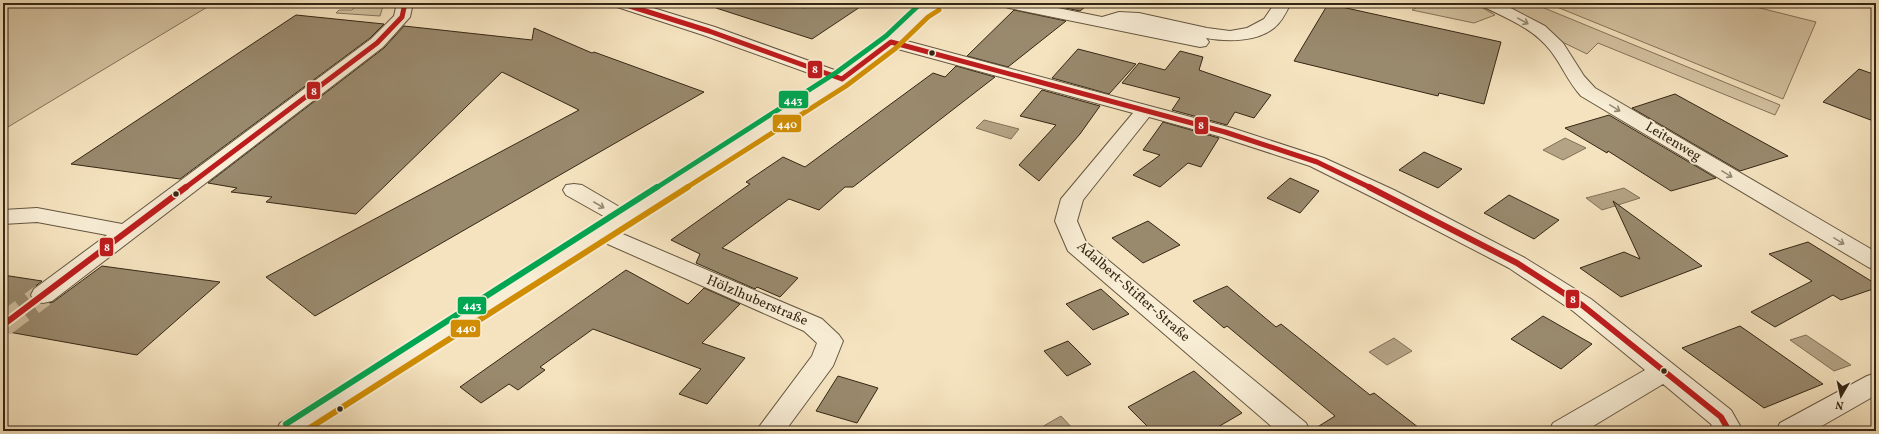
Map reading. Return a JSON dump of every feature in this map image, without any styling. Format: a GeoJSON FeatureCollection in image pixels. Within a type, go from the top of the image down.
{"type":"FeatureCollection","features":[{"type":"Feature","properties":{"kind":"street"},"geometry":{"type":"LineString","coordinates":[[43,295],[377,44],[402,17],[405,3]]}},
{"type":"Feature","properties":{"kind":"street"},"geometry":{"type":"LineString","coordinates":[[620,3],[709,31],[842,79]]}},
{"type":"Feature","properties":{"kind":"street"},"geometry":{"type":"LineString","coordinates":[[290,431],[842,79],[891,42],[923,11],[935,3]]}},
{"type":"Feature","properties":{"kind":"street"},"geometry":{"type":"LineString","coordinates":[[1009,3],[1202,42]]}},
{"type":"Feature","properties":{"kind":"street"},"geometry":{"type":"LineString","coordinates":[[1102,22],[1108,17],[1130,10],[1219,32],[1251,32],[1262,29],[1271,22],[1283,3]]}},
{"type":"Feature","properties":{"kind":"street","name":"Leitenweg"},"geometry":{"type":"LineString","coordinates":[[1488,3],[1526,23],[1552,41],[1577,81],[1588,92],[1876,262]]}},
{"type":"Feature","properties":{"kind":"street"},"geometry":{"type":"LineString","coordinates":[[891,42],[1013,73],[1225,132],[1317,162],[1386,194],[1517,263],[1582,305],[1721,417],[1729,431]]}},
{"type":"Feature","properties":{"kind":"street","name":"Adalbert-Stifter-Straße"},"geometry":{"type":"LineString","coordinates":[[1145,110],[1072,199],[1066,221],[1076,246],[1296,431]]}},
{"type":"Feature","properties":{"kind":"street"},"geometry":{"type":"LineString","coordinates":[[574,190],[623,218]]}},
{"type":"Feature","properties":{"kind":"street"},"geometry":{"type":"LineString","coordinates":[[3,217],[37,215],[127,232]]}},
{"type":"Feature","properties":{"kind":"street","name":"Hölzlhuberstraße"},"geometry":{"type":"LineString","coordinates":[[601,234],[813,325],[830,341],[824,359],[770,431]]}},
{"type":"Feature","properties":{"kind":"street"},"geometry":{"type":"LineString","coordinates":[[1563,431],[1664,371]]}},
{"type":"Feature","properties":{"kind":"street"},"geometry":{"type":"LineString","coordinates":[[1790,431],[1876,384]]}},
{"type":"Feature","properties":{"kind":"shaded area"},"geometry":{"type":"Polygon","coordinates":[[[3,3],[214,3],[3,130],[3,3]]]}},
{"type":"Feature","properties":{"kind":"shaded area"},"geometry":{"type":"Polygon","coordinates":[[[359,3],[384,3],[380,16],[336,13],[339,10],[352,10],[359,3]]]}},
{"type":"Feature","properties":{"kind":"shaded area"},"geometry":{"type":"Polygon","coordinates":[[[1424,3],[1474,3],[1495,15],[1474,23],[1412,10],[1424,3]]]}},
{"type":"Feature","properties":{"kind":"shaded area"},"geometry":{"type":"Polygon","coordinates":[[[1496,3],[1532,3],[1780,105],[1775,115],[1598,43],[1587,54],[1556,39],[1496,3]]]}},
{"type":"Feature","properties":{"kind":"shaded area"},"geometry":{"type":"Polygon","coordinates":[[[1547,3],[1740,3],[1816,22],[1783,99],[1547,3]]]}},
{"type":"Feature","properties":{"kind":"shaded area"},"geometry":{"type":"Polygon","coordinates":[[[984,120],[1019,129],[1011,139],[976,128],[984,120]]]}},
{"type":"Feature","properties":{"kind":"shaded area"},"geometry":{"type":"Polygon","coordinates":[[[1565,138],[1586,148],[1563,160],[1543,150],[1565,138]]]}},
{"type":"Feature","properties":{"kind":"shaded area"},"geometry":{"type":"Polygon","coordinates":[[[1624,188],[1640,198],[1602,210],[1586,198],[1624,188]]]}},
{"type":"Feature","properties":{"kind":"shaded area"},"geometry":{"type":"Polygon","coordinates":[[[1806,335],[1851,365],[1834,371],[1790,340],[1806,335]]]}},
{"type":"Feature","properties":{"kind":"shaded area"},"geometry":{"type":"Polygon","coordinates":[[[1394,338],[1412,351],[1387,365],[1369,352],[1394,338]]]}},
{"type":"Feature","properties":{"kind":"shaded area"},"geometry":{"type":"Polygon","coordinates":[[[1061,416],[1075,431],[1043,431],[1040,428],[1061,416]]]}},
{"type":"Feature","properties":{"kind":"building"},"geometry":{"type":"Polygon","coordinates":[[[717,3],[788,3],[804,8],[812,3],[866,3],[812,39],[716,8],[717,3]]]}},
{"type":"Feature","properties":{"kind":"building"},"geometry":{"type":"Polygon","coordinates":[[[1041,3],[1090,3],[1080,11],[1041,3]]]}},
{"type":"Feature","properties":{"kind":"building"},"geometry":{"type":"Polygon","coordinates":[[[1328,4],[1501,42],[1484,104],[1439,93],[1438,96],[1294,61],[1328,4]]]}},
{"type":"Feature","properties":{"kind":"building"},"geometry":{"type":"Polygon","coordinates":[[[1014,10],[1066,21],[1008,67],[967,56],[1014,10]]]}},
{"type":"Feature","properties":{"kind":"building"},"geometry":{"type":"Polygon","coordinates":[[[296,15],[384,24],[370,38],[180,179],[71,164],[296,15]]]}},
{"type":"Feature","properties":{"kind":"building"},"geometry":{"type":"Polygon","coordinates":[[[404,26],[532,40],[534,28],[592,53],[594,52],[704,92],[315,316],[266,277],[579,110],[502,72],[356,214],[266,202],[272,197],[231,192],[237,188],[208,183],[384,48],[404,26]]]}},
{"type":"Feature","properties":{"kind":"building"},"geometry":{"type":"Polygon","coordinates":[[[1078,49],[1136,64],[1109,94],[1052,78],[1078,49]]]}},
{"type":"Feature","properties":{"kind":"building"},"geometry":{"type":"Polygon","coordinates":[[[1180,51],[1203,57],[1199,70],[1271,95],[1254,118],[1235,112],[1227,125],[1172,110],[1180,98],[1122,83],[1139,63],[1165,70],[1180,51]]]}},
{"type":"Feature","properties":{"kind":"building"},"geometry":{"type":"Polygon","coordinates":[[[956,66],[995,77],[853,187],[845,187],[819,210],[789,199],[722,248],[798,278],[780,297],[757,287],[755,289],[696,263],[700,254],[671,240],[750,184],[746,182],[783,157],[805,167],[933,73],[945,77],[956,66]]]}},
{"type":"Feature","properties":{"kind":"building"},"geometry":{"type":"Polygon","coordinates":[[[1859,69],[1876,75],[1876,122],[1823,102],[1859,69]]]}},
{"type":"Feature","properties":{"kind":"building"},"geometry":{"type":"Polygon","coordinates":[[[1042,90],[1100,106],[1080,134],[1039,181],[1019,165],[1056,125],[1020,116],[1042,90]]]}},
{"type":"Feature","properties":{"kind":"building"},"geometry":{"type":"Polygon","coordinates":[[[1675,94],[1788,156],[1740,171],[1632,108],[1675,94]]]}},
{"type":"Feature","properties":{"kind":"building"},"geometry":{"type":"Polygon","coordinates":[[[1609,115],[1716,178],[1671,191],[1608,151],[1607,153],[1565,128],[1609,115]]]}},
{"type":"Feature","properties":{"kind":"building"},"geometry":{"type":"Polygon","coordinates":[[[1163,122],[1219,138],[1201,167],[1188,163],[1160,187],[1133,175],[1160,155],[1143,150],[1163,122]]]}},
{"type":"Feature","properties":{"kind":"building"},"geometry":{"type":"Polygon","coordinates":[[[1424,152],[1462,169],[1438,188],[1399,170],[1424,152]]]}},
{"type":"Feature","properties":{"kind":"building"},"geometry":{"type":"Polygon","coordinates":[[[1290,178],[1319,191],[1300,213],[1267,198],[1290,178]]]}},
{"type":"Feature","properties":{"kind":"building"},"geometry":{"type":"Polygon","coordinates":[[[1509,195],[1559,220],[1534,239],[1484,213],[1509,195]]]}},
{"type":"Feature","properties":{"kind":"building"},"geometry":{"type":"Polygon","coordinates":[[[1613,201],[1702,266],[1621,297],[1580,268],[1624,252],[1640,259],[1613,201]]]}},
{"type":"Feature","properties":{"kind":"building"},"geometry":{"type":"Polygon","coordinates":[[[1148,221],[1180,245],[1143,263],[1112,238],[1148,221]]]}},
{"type":"Feature","properties":{"kind":"building"},"geometry":{"type":"Polygon","coordinates":[[[1808,242],[1876,284],[1876,288],[1841,300],[1833,295],[1775,327],[1751,312],[1812,281],[1769,254],[1808,242]]]}},
{"type":"Feature","properties":{"kind":"building"},"geometry":{"type":"Polygon","coordinates":[[[102,266],[220,282],[137,355],[3,331],[3,275],[42,281],[33,288],[30,296],[34,302],[43,304],[53,302],[102,266]]]}},
{"type":"Feature","properties":{"kind":"building"},"geometry":{"type":"Polygon","coordinates":[[[626,270],[688,304],[704,288],[740,304],[702,343],[745,358],[707,404],[679,394],[701,369],[593,329],[540,367],[545,370],[518,390],[509,384],[481,403],[460,387],[626,270]]]}},
{"type":"Feature","properties":{"kind":"building"},"geometry":{"type":"Polygon","coordinates":[[[1227,286],[1276,327],[1281,324],[1370,395],[1374,393],[1423,431],[1311,431],[1335,416],[1227,326],[1224,328],[1193,301],[1227,286]]]}},
{"type":"Feature","properties":{"kind":"building"},"geometry":{"type":"Polygon","coordinates":[[[1101,289],[1129,314],[1093,330],[1066,304],[1101,289]]]}},
{"type":"Feature","properties":{"kind":"building"},"geometry":{"type":"Polygon","coordinates":[[[1543,316],[1592,344],[1561,369],[1511,339],[1543,316]]]}},
{"type":"Feature","properties":{"kind":"building"},"geometry":{"type":"Polygon","coordinates":[[[1740,326],[1823,384],[1764,408],[1682,348],[1740,326]]]}},
{"type":"Feature","properties":{"kind":"building"},"geometry":{"type":"Polygon","coordinates":[[[1068,341],[1091,364],[1067,376],[1044,351],[1068,341]]]}},
{"type":"Feature","properties":{"kind":"building"},"geometry":{"type":"Polygon","coordinates":[[[1194,371],[1242,413],[1211,431],[1152,431],[1128,407],[1194,371]]]}},
{"type":"Feature","properties":{"kind":"building"},"geometry":{"type":"Polygon","coordinates":[[[838,376],[878,388],[857,423],[816,411],[838,376]]]}},
{"type":"Feature","properties":{"kind":"tunnel"},"geometry":{"type":"LineString","coordinates":[[3,325],[43,295]]}},
{"type":"Feature","properties":{"kind":"transit line","name":"8"},"geometry":{"type":"LineString","coordinates":[[3,325],[377,43],[402,17],[405,3]]}},
{"type":"Feature","properties":{"kind":"transit line","name":"8"},"geometry":{"type":"LineString","coordinates":[[620,3],[709,31],[842,79],[891,42],[1225,132],[1317,162],[1386,195],[1517,263],[1582,305],[1721,417],[1729,431]]}},
{"type":"Feature","properties":{"kind":"transit line","name":"443"},"geometry":{"type":"LineString","coordinates":[[286,424],[837,72],[886,36],[921,3]]}},
{"type":"Feature","properties":{"kind":"transit line","name":"440"},"geometry":{"type":"LineString","coordinates":[[305,431],[846,86],[896,48],[928,17],[939,10]]}}]}
